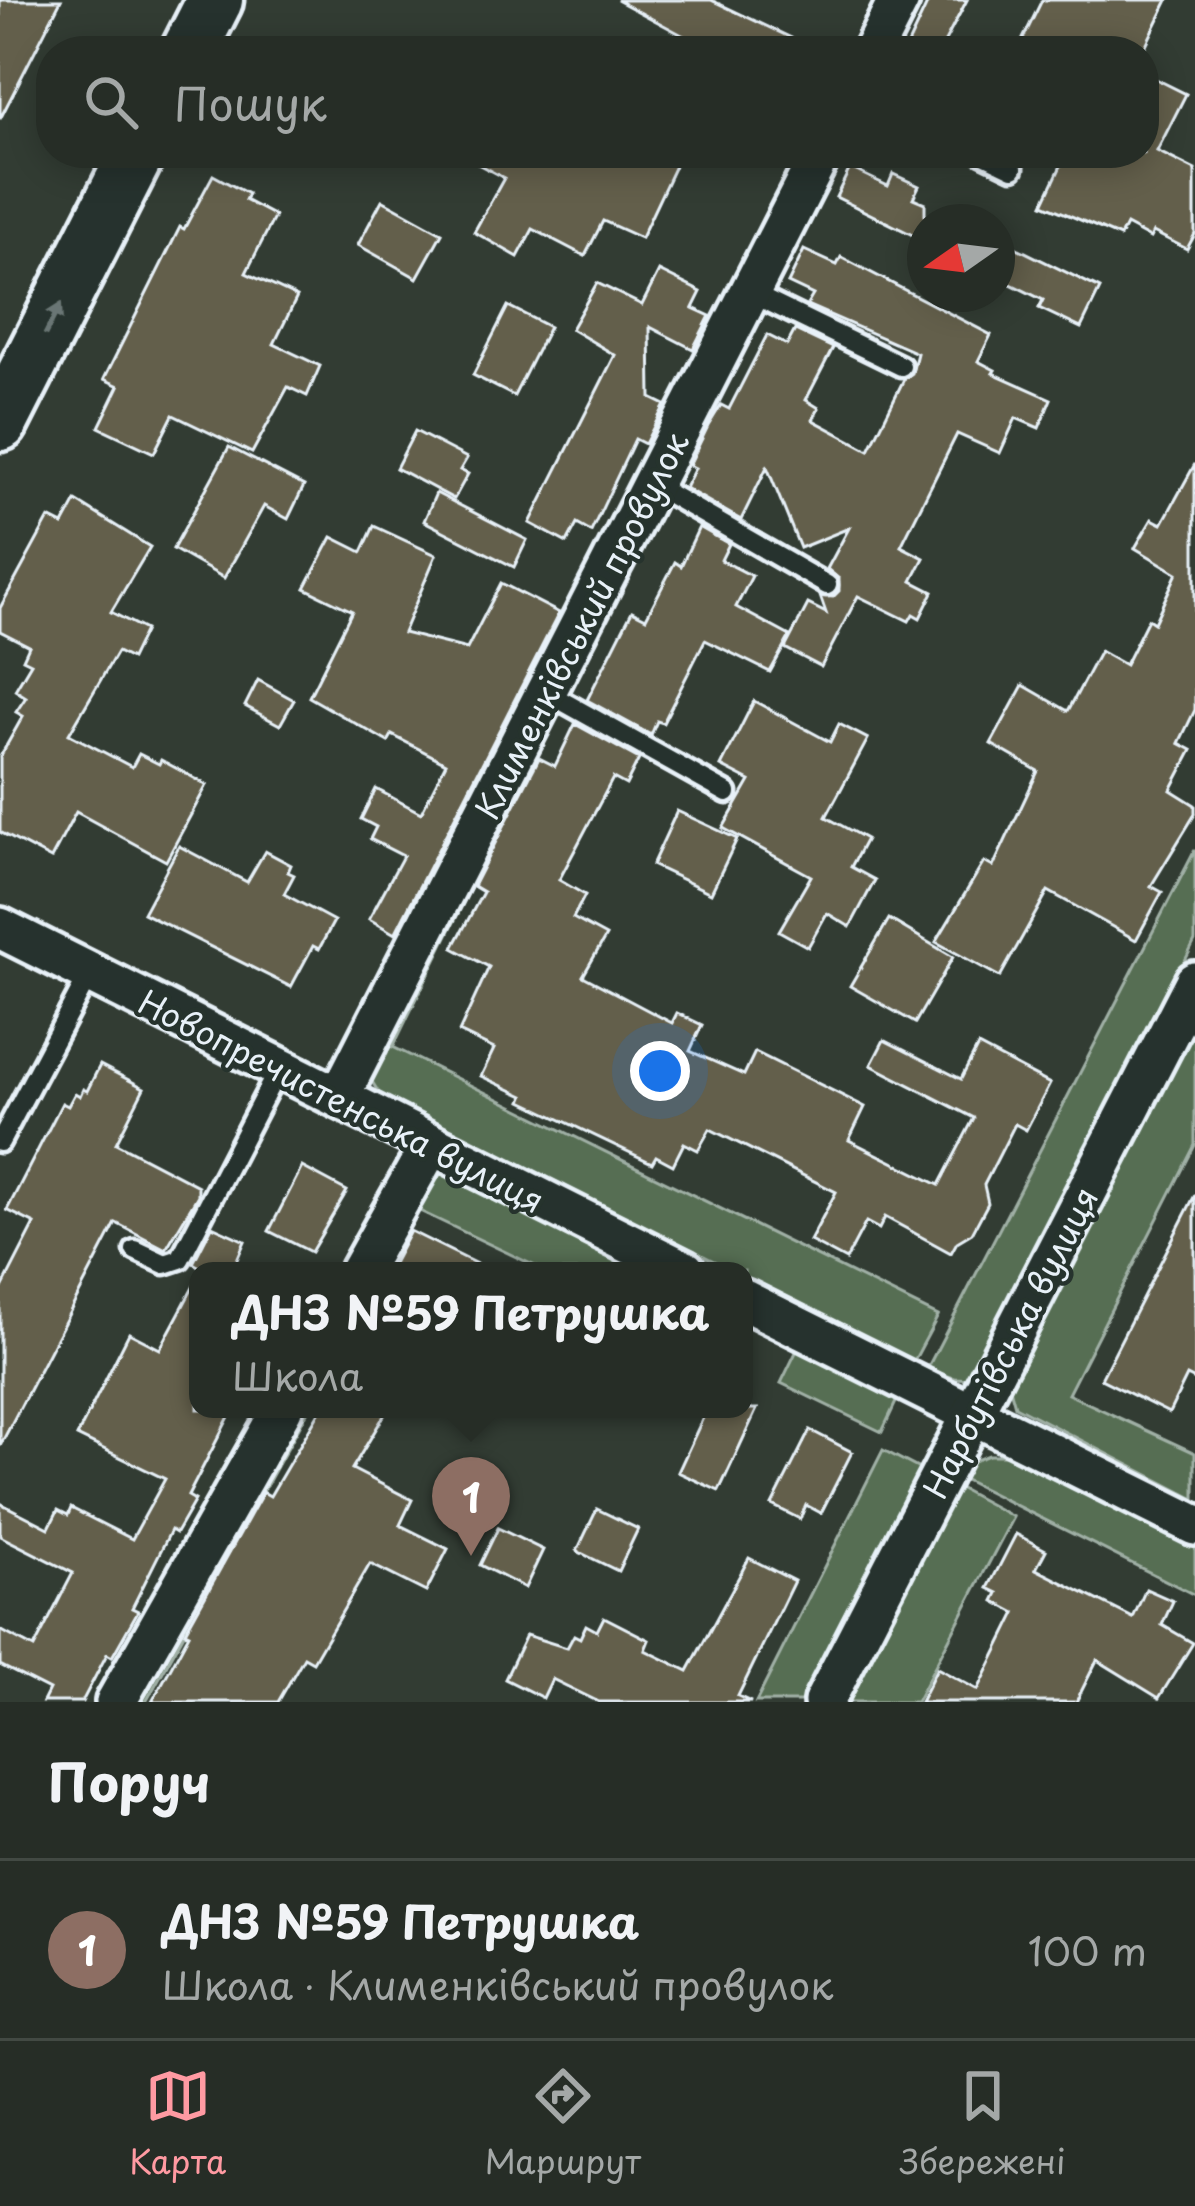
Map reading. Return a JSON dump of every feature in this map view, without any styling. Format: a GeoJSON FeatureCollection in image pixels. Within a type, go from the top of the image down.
{"type":"FeatureCollection","features":[{"type":"Feature","properties":{"kind":"main road"},"geometry":{"type":"LineString","coordinates":[[197,36],[215,0]]}},
{"type":"Feature","properties":{"kind":"main road"},"geometry":{"type":"LineString","coordinates":[[0,422],[129,168]]}},
{"type":"Feature","properties":{"kind":"street"},"geometry":{"type":"LineString","coordinates":[[881,36],[899,0]]}},
{"type":"Feature","properties":{"kind":"street","name":"Клименківський провулок"},"geometry":{"type":"LineString","coordinates":[[339,1097],[814,168]]}},
{"type":"Feature","properties":{"kind":"street","name":"Новопречистенська вулиця"},"geometry":{"type":"LineString","coordinates":[[0,928],[667,1262]]}},
{"type":"Feature","properties":{"kind":"street","name":"Нарбутівська вулиця"},"geometry":{"type":"LineString","coordinates":[[824,1702],[1195,982]]}},
{"type":"Feature","properties":{"kind":"street"},"geometry":{"type":"LineString","coordinates":[[365,1262],[430,1146]]}},
{"type":"Feature","properties":{"kind":"street"},"geometry":{"type":"LineString","coordinates":[[753,1304],[1195,1525]]}},
{"type":"Feature","properties":{"kind":"street"},"geometry":{"type":"LineString","coordinates":[[116,1702],[277,1418]]}},
{"type":"Feature","properties":{"kind":"lane"},"geometry":{"type":"LineString","coordinates":[[751,293],[901,365]]}},
{"type":"Feature","properties":{"kind":"lane"},"geometry":{"type":"LineString","coordinates":[[650,483],[827,585]]}},
{"type":"Feature","properties":{"kind":"lane"},"geometry":{"type":"LineString","coordinates":[[546,692],[727,793]]}},
{"type":"Feature","properties":{"kind":"lane"},"geometry":{"type":"LineString","coordinates":[[0,1142],[90,973]]}},
{"type":"Feature","properties":{"kind":"lane"},"geometry":{"type":"LineString","coordinates":[[135,1250],[165,1264],[180,1258],[279,1068]]}},
{"type":"Feature","properties":{"kind":"green space"},"geometry":{"type":"Polygon","coordinates":[[[494,825],[500,828],[393,1047],[938,1316],[914,1361],[753,1280],[753,1262],[716,1262],[379,1093],[371,1080],[373,1065],[494,825]]]}},
{"type":"Feature","properties":{"kind":"green space"},"geometry":{"type":"Polygon","coordinates":[[[1195,850],[1195,941],[973,1379],[927,1369],[1195,850]]]}},
{"type":"Feature","properties":{"kind":"green space"},"geometry":{"type":"Polygon","coordinates":[[[1195,1015],[1195,1145],[1068,1394],[1195,1453],[1195,1499],[1015,1406],[1010,1388],[1015,1361],[1195,1015]]]}},
{"type":"Feature","properties":{"kind":"green space"},"geometry":{"type":"Polygon","coordinates":[[[429,1175],[450,1175],[626,1262],[527,1262],[409,1206],[429,1175]]]}},
{"type":"Feature","properties":{"kind":"green space"},"geometry":{"type":"Polygon","coordinates":[[[798,1348],[898,1398],[882,1432],[781,1383],[798,1348]]]}},
{"type":"Feature","properties":{"kind":"green space"},"geometry":{"type":"Polygon","coordinates":[[[290,1418],[304,1418],[146,1702],[132,1702],[290,1418]]]}},
{"type":"Feature","properties":{"kind":"green space"},"geometry":{"type":"Polygon","coordinates":[[[883,1450],[925,1472],[811,1702],[756,1702],[883,1450]]]}},
{"type":"Feature","properties":{"kind":"green space"},"geometry":{"type":"Polygon","coordinates":[[[1013,1455],[1195,1546],[1195,1595],[961,1478],[973,1461],[1013,1455]]]}},
{"type":"Feature","properties":{"kind":"green space"},"geometry":{"type":"Polygon","coordinates":[[[959,1488],[1013,1517],[916,1702],[847,1702],[959,1488]]]}},
{"type":"Feature","properties":{"kind":"building"},"geometry":{"type":"Polygon","coordinates":[[[0,0],[61,0],[43,36],[36,36],[36,49],[0,119],[0,0]]]}},
{"type":"Feature","properties":{"kind":"building"},"geometry":{"type":"Polygon","coordinates":[[[617,0],[711,0],[787,36],[684,36],[617,0]]]}},
{"type":"Feature","properties":{"kind":"building"},"geometry":{"type":"Polygon","coordinates":[[[929,0],[967,0],[948,36],[912,36],[929,0]]]}},
{"type":"Feature","properties":{"kind":"building"},"geometry":{"type":"Polygon","coordinates":[[[1042,0],[1168,0],[1150,36],[1024,36],[1042,0]]]}},
{"type":"Feature","properties":{"kind":"building"},"geometry":{"type":"Polygon","coordinates":[[[1159,80],[1186,94],[1159,147],[1159,80]]]}},
{"type":"Feature","properties":{"kind":"building"},"geometry":{"type":"Polygon","coordinates":[[[1159,152],[1195,170],[1195,234],[1187,249],[1126,225],[1120,237],[1043,204],[1060,168],[1159,168],[1159,152]]]}},
{"type":"Feature","properties":{"kind":"building"},"geometry":{"type":"Polygon","coordinates":[[[485,168],[674,168],[641,238],[603,221],[585,256],[533,229],[518,257],[474,232],[504,178],[485,168]]]}},
{"type":"Feature","properties":{"kind":"building"},"geometry":{"type":"Polygon","coordinates":[[[850,168],[888,186],[893,174],[919,186],[913,198],[925,204],[907,204],[907,232],[836,197],[850,168]]]}},
{"type":"Feature","properties":{"kind":"building"},"geometry":{"type":"Polygon","coordinates":[[[213,175],[275,216],[246,273],[297,297],[274,344],[320,366],[307,396],[288,387],[252,453],[173,415],[154,453],[99,427],[119,386],[104,379],[180,227],[184,229],[213,175]]]}},
{"type":"Feature","properties":{"kind":"building"},"geometry":{"type":"Polygon","coordinates":[[[382,200],[442,233],[417,278],[358,245],[382,200]]]}},
{"type":"Feature","properties":{"kind":"building"},"geometry":{"type":"Polygon","coordinates":[[[1015,247],[1100,289],[1081,328],[1039,308],[1043,300],[1015,286],[1015,247]]]}},
{"type":"Feature","properties":{"kind":"building"},"geometry":{"type":"Polygon","coordinates":[[[804,250],[837,265],[841,257],[907,291],[907,312],[947,312],[991,335],[978,361],[993,373],[1051,399],[1039,428],[1016,418],[1000,453],[957,434],[901,546],[924,558],[912,581],[933,592],[920,618],[913,614],[909,621],[858,596],[821,667],[785,648],[808,604],[826,613],[820,596],[833,597],[839,591],[839,579],[827,569],[849,528],[800,548],[767,467],[741,520],[685,488],[695,468],[689,465],[721,405],[729,409],[767,335],[787,345],[795,330],[833,348],[806,400],[819,408],[813,420],[869,450],[904,379],[912,373],[917,353],[807,305],[813,295],[788,283],[804,250]]]}},
{"type":"Feature","properties":{"kind":"building"},"geometry":{"type":"Polygon","coordinates":[[[659,271],[701,292],[693,308],[710,316],[693,349],[650,327],[651,398],[665,405],[645,444],[635,439],[591,532],[577,524],[567,543],[530,523],[615,355],[571,329],[597,283],[642,305],[659,271]]]}},
{"type":"Feature","properties":{"kind":"building"},"geometry":{"type":"Polygon","coordinates":[[[508,306],[549,327],[514,396],[473,375],[508,306]]]}},
{"type":"Feature","properties":{"kind":"building"},"geometry":{"type":"Polygon","coordinates":[[[415,431],[467,458],[460,470],[468,474],[454,499],[396,468],[415,431]]]}},
{"type":"Feature","properties":{"kind":"building"},"geometry":{"type":"Polygon","coordinates":[[[229,447],[304,486],[288,519],[264,506],[224,578],[173,549],[229,447]]]}},
{"type":"Feature","properties":{"kind":"building"},"geometry":{"type":"Polygon","coordinates":[[[1195,464],[1195,710],[1179,743],[1192,750],[1171,790],[1195,805],[1195,814],[1151,886],[1162,892],[1136,940],[1048,891],[1000,977],[936,942],[984,862],[993,867],[1038,771],[991,744],[1023,685],[1068,711],[1100,651],[1125,665],[1148,619],[1154,623],[1177,573],[1135,548],[1152,519],[1162,524],[1195,464]]]}},
{"type":"Feature","properties":{"kind":"building"},"geometry":{"type":"Polygon","coordinates":[[[436,493],[527,540],[514,567],[424,521],[436,493]]]}},
{"type":"Feature","properties":{"kind":"building"},"geometry":{"type":"Polygon","coordinates":[[[76,501],[150,547],[111,612],[145,630],[131,659],[117,652],[69,734],[132,767],[139,754],[159,764],[161,760],[207,785],[166,861],[76,812],[51,859],[0,832],[0,757],[23,716],[16,712],[26,697],[15,690],[31,663],[23,659],[29,646],[0,631],[0,608],[49,518],[63,525],[76,501]]]}},
{"type":"Feature","properties":{"kind":"building"},"geometry":{"type":"Polygon","coordinates":[[[374,526],[436,555],[403,633],[467,649],[501,583],[559,613],[395,934],[369,919],[403,856],[370,839],[376,827],[361,819],[376,789],[421,813],[446,763],[392,735],[388,742],[309,697],[352,611],[305,588],[332,537],[362,552],[374,526]]]}},
{"type":"Feature","properties":{"kind":"building"},"geometry":{"type":"Polygon","coordinates":[[[699,527],[729,544],[721,560],[752,576],[736,607],[790,636],[770,672],[705,640],[663,723],[657,721],[651,735],[587,700],[632,611],[646,618],[675,562],[681,566],[699,527]]]}},
{"type":"Feature","properties":{"kind":"building"},"geometry":{"type":"Polygon","coordinates":[[[258,680],[294,700],[280,725],[245,706],[258,680]]]}},
{"type":"Feature","properties":{"kind":"building"},"geometry":{"type":"Polygon","coordinates":[[[754,701],[830,742],[839,724],[868,739],[826,817],[866,839],[851,867],[875,880],[850,927],[827,913],[808,947],[779,931],[811,876],[723,828],[750,781],[721,766],[754,701]]]}},
{"type":"Feature","properties":{"kind":"building"},"geometry":{"type":"Polygon","coordinates":[[[575,724],[639,759],[626,785],[613,778],[559,880],[585,895],[573,918],[606,936],[583,976],[672,1023],[677,1013],[702,1025],[690,1051],[744,1075],[755,1052],[865,1107],[849,1140],[939,1185],[974,1118],[871,1065],[884,1040],[961,1079],[978,1046],[1050,1084],[1026,1130],[1015,1124],[984,1185],[988,1203],[972,1233],[957,1242],[951,1253],[885,1217],[879,1229],[866,1222],[846,1260],[810,1241],[836,1192],[710,1129],[698,1150],[684,1143],[673,1165],[656,1156],[652,1163],[522,1101],[524,1096],[481,1076],[494,1049],[459,1032],[489,967],[453,948],[483,892],[473,886],[539,758],[555,766],[575,724]]]}},
{"type":"Feature","properties":{"kind":"building"},"geometry":{"type":"Polygon","coordinates":[[[677,811],[737,839],[711,893],[652,865],[677,811]]]}},
{"type":"Feature","properties":{"kind":"building"},"geometry":{"type":"Polygon","coordinates":[[[179,846],[247,882],[265,851],[291,865],[288,872],[294,875],[284,894],[334,921],[319,949],[313,946],[291,987],[143,913],[179,846]]]}},
{"type":"Feature","properties":{"kind":"building"},"geometry":{"type":"Polygon","coordinates":[[[889,919],[953,957],[915,1023],[850,986],[889,919]]]}},
{"type":"Feature","properties":{"kind":"building"},"geometry":{"type":"Polygon","coordinates":[[[100,1065],[144,1088],[116,1143],[198,1186],[198,1195],[166,1249],[116,1223],[0,1446],[0,1292],[35,1224],[7,1210],[62,1103],[68,1106],[75,1093],[80,1096],[83,1089],[87,1091],[100,1065]]]}},
{"type":"Feature","properties":{"kind":"building"},"geometry":{"type":"Polygon","coordinates":[[[302,1167],[347,1191],[311,1252],[269,1231],[302,1167]]]}},
{"type":"Feature","properties":{"kind":"building"},"geometry":{"type":"Polygon","coordinates":[[[1195,1195],[1195,1380],[1187,1376],[1169,1413],[1101,1379],[1195,1195]]]}},
{"type":"Feature","properties":{"kind":"building"},"geometry":{"type":"Polygon","coordinates":[[[212,1226],[245,1241],[236,1262],[194,1262],[212,1226]]]}},
{"type":"Feature","properties":{"kind":"building"},"geometry":{"type":"Polygon","coordinates":[[[410,1231],[473,1262],[394,1262],[410,1231]]]}},
{"type":"Feature","properties":{"kind":"building"},"geometry":{"type":"Polygon","coordinates":[[[189,1295],[189,1418],[228,1418],[188,1496],[195,1500],[176,1533],[171,1530],[132,1608],[138,1611],[112,1657],[107,1654],[82,1702],[43,1702],[49,1690],[0,1665],[0,1630],[34,1648],[73,1573],[0,1536],[0,1503],[49,1528],[58,1510],[68,1515],[71,1508],[132,1539],[165,1479],[77,1436],[129,1333],[160,1349],[189,1295]]]}},
{"type":"Feature","properties":{"kind":"building"},"geometry":{"type":"Polygon","coordinates":[[[316,1418],[383,1418],[352,1469],[412,1500],[400,1525],[448,1549],[426,1592],[370,1564],[313,1662],[304,1657],[278,1702],[152,1702],[263,1492],[270,1496],[316,1418]]]}},
{"type":"Feature","properties":{"kind":"building"},"geometry":{"type":"Polygon","coordinates":[[[703,1418],[753,1418],[719,1491],[678,1472],[703,1418]]]}},
{"type":"Feature","properties":{"kind":"building"},"geometry":{"type":"Polygon","coordinates":[[[810,1430],[852,1452],[821,1513],[806,1505],[800,1519],[772,1505],[810,1430]]]}},
{"type":"Feature","properties":{"kind":"building"},"geometry":{"type":"Polygon","coordinates":[[[597,1509],[638,1529],[618,1571],[577,1551],[597,1509]]]}},
{"type":"Feature","properties":{"kind":"building"},"geometry":{"type":"Polygon","coordinates":[[[498,1528],[543,1550],[525,1588],[480,1565],[498,1528]]]}},
{"type":"Feature","properties":{"kind":"building"},"geometry":{"type":"Polygon","coordinates":[[[1016,1534],[1046,1550],[1036,1569],[1133,1618],[1146,1589],[1173,1601],[1162,1625],[1193,1643],[1159,1698],[1097,1660],[1076,1702],[920,1702],[937,1668],[978,1690],[1016,1613],[994,1601],[998,1593],[988,1588],[1016,1534]]]}},
{"type":"Feature","properties":{"kind":"building"},"geometry":{"type":"Polygon","coordinates":[[[749,1558],[794,1581],[738,1696],[751,1702],[599,1702],[552,1679],[543,1698],[505,1679],[526,1635],[567,1648],[574,1635],[580,1638],[586,1625],[597,1631],[604,1617],[649,1640],[645,1650],[688,1671],[749,1558]]]}},
{"type":"Feature","properties":{"kind":"place","name":"ДНЗ №59 Петрушка"},"geometry":{"type":"Point","coordinates":[471,1556]}}]}
